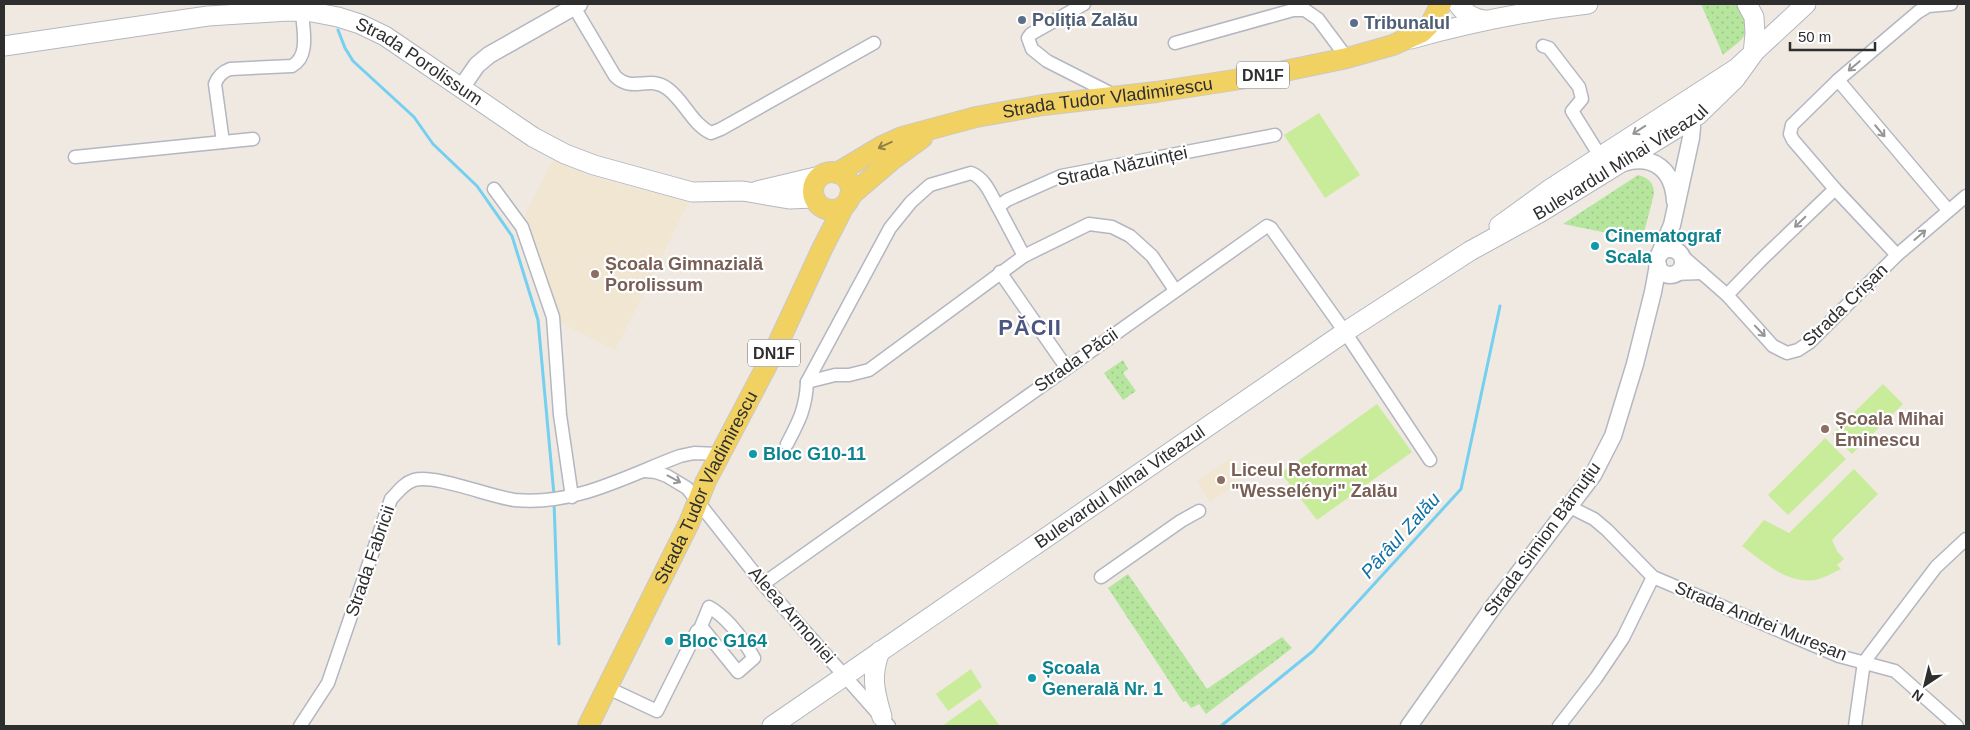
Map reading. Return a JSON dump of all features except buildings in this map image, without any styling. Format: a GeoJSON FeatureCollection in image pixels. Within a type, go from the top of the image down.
{"type":"FeatureCollection","features":[{"type":"Feature","properties":{"kind":"main road"},"geometry":{"type":"LineString","coordinates":[[1442,4],[1439,13],[1440,21],[1448,26],[1456,26]]}},
{"type":"Feature","properties":{"kind":"main road","name":"DN1F"},"geometry":{"type":"LineString","coordinates":[[1408,40],[1427,28],[1442,4]]}},
{"type":"Feature","properties":{"kind":"main road"},"geometry":{"type":"LineString","coordinates":[[1458,4],[1468,15],[1485,20]]}},
{"type":"Feature","properties":{"kind":"main road","name":"Strada Tudor Vladimirescu"},"geometry":{"type":"LineString","coordinates":[[828,175],[882,146],[913,133],[994,113],[1031,106],[1208,84],[1347,58],[1456,26],[1532,7],[1588,4]]}},
{"type":"Feature","properties":{"kind":"main road"},"geometry":{"type":"LineString","coordinates":[[1747,4],[1754,17],[1753,54]]}},
{"type":"Feature","properties":{"kind":"main road","name":"Bulevardul Mihai Viteazul"},"geometry":{"type":"LineString","coordinates":[[1470,251],[1521,208],[1600,156],[1685,112],[1710,104],[1735,79],[1753,54],[1802,5]]}},
{"type":"Feature","properties":{"kind":"main road","name":"Strada Porolissum"},"geometry":{"type":"LineString","coordinates":[[4,46],[207,10],[288,11],[338,17],[372,29],[534,137],[565,154],[594,165],[692,192],[728,190],[756,192],[788,199],[815,201]]}},
{"type":"Feature","properties":{"kind":"main road","name":"Bulevardul Mihai Viteazul"},"geometry":{"type":"LineString","coordinates":[[772,726],[1345,332],[1470,251],[1517,226],[1617,165],[1685,112]]}},
{"type":"Feature","properties":{"kind":"main road","name":"Strada Tudor Vladimirescu"},"geometry":{"type":"LineString","coordinates":[[588,726],[698,502],[719,454],[776,348],[822,249],[847,201],[902,152],[925,136],[948,124]]}},
{"type":"Feature","properties":{"kind":"main road"},"geometry":{"type":"LineString","coordinates":[[815,201],[827,210],[838,209],[847,201],[850,185],[847,180],[828,175],[813,186],[815,201],[822,249]]}},
{"type":"Feature","properties":{"kind":"main road","name":"Strada Porolissum"},"geometry":{"type":"LineString","coordinates":[[756,192],[828,175]]}},
{"type":"Feature","properties":{"kind":"main road"},"geometry":{"type":"LineString","coordinates":[[880,651],[874,666],[873,679],[887,724]]}},
{"type":"Feature","properties":{"kind":"street"},"geometry":{"type":"LineString","coordinates":[[1084,4],[1031,34],[1028,38],[1032,49],[1047,61],[1116,96]]}},
{"type":"Feature","properties":{"kind":"street"},"geometry":{"type":"LineString","coordinates":[[1897,255],[1835,189],[1793,140],[1790,134],[1792,124],[1838,80],[1918,12],[1928,6],[1951,4]]}},
{"type":"Feature","properties":{"kind":"street"},"geometry":{"type":"LineString","coordinates":[[461,88],[477,65],[489,55],[568,7],[615,76],[628,85],[655,82],[669,89],[703,129],[712,133],[722,130],[874,43]]}},
{"type":"Feature","properties":{"kind":"street"},"geometry":{"type":"LineString","coordinates":[[1175,43],[1293,10],[1305,10],[1318,19],[1347,58]]}},
{"type":"Feature","properties":{"kind":"street"},"geometry":{"type":"LineString","coordinates":[[222,142],[215,84],[217,80],[222,73],[230,69],[292,66],[296,64],[304,53],[302,12]]}},
{"type":"Feature","properties":{"kind":"street"},"geometry":{"type":"LineString","coordinates":[[1543,46],[1550,48],[1579,87],[1582,99],[1572,111],[1600,156]]}},
{"type":"Feature","properties":{"kind":"street"},"geometry":{"type":"LineString","coordinates":[[1838,80],[1948,210]]}},
{"type":"Feature","properties":{"kind":"street","name":"Strada Simion Bărnuțiu"},"geometry":{"type":"LineString","coordinates":[[1414,722],[1493,606],[1570,507],[1592,475],[1614,436],[1653,292],[1669,262],[1672,225],[1691,138],[1692,127],[1685,112]]}},
{"type":"Feature","properties":{"kind":"street","name":"Strada Năzuinței"},"geometry":{"type":"LineString","coordinates":[[998,207],[1007,200],[1061,176],[1275,135]]}},
{"type":"Feature","properties":{"kind":"street"},"geometry":{"type":"LineString","coordinates":[[75,157],[252,139]]}},
{"type":"Feature","properties":{"kind":"street"},"geometry":{"type":"LineString","coordinates":[[1617,165],[1634,160],[1652,161],[1664,171],[1671,181],[1675,190],[1676,205]]}},
{"type":"Feature","properties":{"kind":"street"},"geometry":{"type":"LineString","coordinates":[[787,444],[801,418],[806,400],[806,382],[890,228],[911,202],[930,185],[971,172],[982,179],[1024,256]]}},
{"type":"Feature","properties":{"kind":"street"},"geometry":{"type":"LineString","coordinates":[[494,189],[522,228],[553,317],[568,498]]}},
{"type":"Feature","properties":{"kind":"street"},"geometry":{"type":"LineString","coordinates":[[1727,295],[1835,189]]}},
{"type":"Feature","properties":{"kind":"street","name":"Strada Crișan"},"geometry":{"type":"LineString","coordinates":[[1669,262],[1702,273],[1727,295],[1773,346],[1787,353],[1798,350],[1810,342],[1897,255],[1966,196]]}},
{"type":"Feature","properties":{"kind":"street"},"geometry":{"type":"LineString","coordinates":[[806,382],[869,370],[1000,272],[1024,256],[1088,224],[1112,227],[1130,236],[1152,256],[1175,290]]}},
{"type":"Feature","properties":{"kind":"street","name":"Strada Păcii"},"geometry":{"type":"LineString","coordinates":[[763,584],[1267,226],[1271,228],[1345,332],[1430,460]]}},
{"type":"Feature","properties":{"kind":"street"},"geometry":{"type":"LineString","coordinates":[[1669,262],[1702,273]]}},
{"type":"Feature","properties":{"kind":"street"},"geometry":{"type":"LineString","coordinates":[[1000,272],[1066,367]]}},
{"type":"Feature","properties":{"kind":"street","name":"Strada Fabricii"},"geometry":{"type":"LineString","coordinates":[[300,726],[328,683],[391,499],[404,484],[416,480],[433,480],[514,500],[543,501],[568,498],[680,456],[694,453],[719,454]]}},
{"type":"Feature","properties":{"kind":"street"},"geometry":{"type":"LineString","coordinates":[[642,471],[656,472],[678,481],[698,502]]}},
{"type":"Feature","properties":{"kind":"street","name":"Aleea Armoniei"},"geometry":{"type":"LineString","coordinates":[[698,502],[763,584],[887,724]]}},
{"type":"Feature","properties":{"kind":"street","name":"Strada Andrei Mureșan"},"geometry":{"type":"LineString","coordinates":[[1570,507],[1594,519],[1653,576],[1839,656],[1895,671],[1957,726]]}},
{"type":"Feature","properties":{"kind":"street"},"geometry":{"type":"LineString","coordinates":[[1101,577],[1181,521],[1200,511]]}},
{"type":"Feature","properties":{"kind":"street"},"geometry":{"type":"LineString","coordinates":[[1855,726],[1864,662],[1936,567],[1966,539]]}},
{"type":"Feature","properties":{"kind":"street"},"geometry":{"type":"LineString","coordinates":[[1559,726],[1596,678],[1623,638],[1653,576]]}},
{"type":"Feature","properties":{"kind":"street"},"geometry":{"type":"LineString","coordinates":[[608,688],[657,711],[697,631],[700,629],[709,607],[719,613],[747,646],[754,658],[738,672],[704,630],[700,629]]}},
{"type":"Feature","properties":{"kind":"shaded area","name":"Școala Gimnazială Porolissum"},"geometry":{"type":"Polygon","coordinates":[[[553,160],[588,175],[641,190],[690,199],[615,350],[556,320],[519,227],[553,160]]]}},
{"type":"Feature","properties":{"kind":"shaded area","name":"Liceul Reformat \"Wesselényi\" Zalău"},"geometry":{"type":"Polygon","coordinates":[[[1231,458],[1245,478],[1210,502],[1197,482],[1231,458]]]}},
{"type":"Feature","properties":{"kind":"green space"},"geometry":{"type":"Polygon","coordinates":[[[1701,4],[1740,4],[1747,12],[1743,38],[1723,55],[1701,4]]]}},
{"type":"Feature","properties":{"kind":"green space"},"geometry":{"type":"Polygon","coordinates":[[[1319,113],[1360,175],[1325,198],[1284,135],[1319,113]]]}},
{"type":"Feature","properties":{"kind":"green space"},"geometry":{"type":"Polygon","coordinates":[[[1638,175],[1650,181],[1654,194],[1642,240],[1563,224],[1638,175]]]}},
{"type":"Feature","properties":{"kind":"green space"},"geometry":{"type":"Polygon","coordinates":[[[1123,360],[1128,369],[1123,373],[1136,391],[1123,400],[1104,373],[1123,360]]]}},
{"type":"Feature","properties":{"kind":"green space"},"geometry":{"type":"Polygon","coordinates":[[[1883,384],[1903,404],[1852,454],[1832,434],[1883,384]]]}},
{"type":"Feature","properties":{"kind":"green space"},"geometry":{"type":"Polygon","coordinates":[[[1377,404],[1412,452],[1317,520],[1281,473],[1377,404]]]}},
{"type":"Feature","properties":{"kind":"green space"},"geometry":{"type":"Polygon","coordinates":[[[1825,438],[1846,459],[1788,515],[1768,495],[1825,438]]]}},
{"type":"Feature","properties":{"kind":"green space"},"geometry":{"type":"Polygon","coordinates":[[[1854,469],[1878,494],[1832,540],[1837,551],[1844,559],[1837,565],[1841,569],[1819,579],[1808,581],[1798,579],[1778,572],[1742,546],[1764,520],[1789,533],[1854,469]]]}},
{"type":"Feature","properties":{"kind":"green space"},"geometry":{"type":"Polygon","coordinates":[[[1128,574],[1207,689],[1282,637],[1292,648],[1206,714],[1199,704],[1191,708],[1186,701],[1183,702],[1108,588],[1128,574]]]}},
{"type":"Feature","properties":{"kind":"green space"},"geometry":{"type":"Polygon","coordinates":[[[971,669],[982,687],[948,711],[936,694],[971,669]]]}},
{"type":"Feature","properties":{"kind":"green space"},"geometry":{"type":"Polygon","coordinates":[[[980,699],[1000,726],[942,726],[980,699]]]}},
{"type":"Feature","properties":{"kind":"waterway"},"geometry":{"type":"LineString","coordinates":[[338,30],[345,48],[353,61],[414,117],[433,144],[477,186],[512,236],[538,320],[554,495]]}},
{"type":"Feature","properties":{"kind":"waterway","name":"Pârâul Zalău"},"geometry":{"type":"LineString","coordinates":[[1221,726],[1313,651],[1461,489],[1500,306]]}},
{"type":"Feature","properties":{"kind":"waterway"},"geometry":{"type":"LineString","coordinates":[[554,502],[559,644]]}},
{"type":"Feature","properties":{"kind":"place","name":"Poliția Zalău"},"geometry":{"type":"Point","coordinates":[1022,20]}},
{"type":"Feature","properties":{"kind":"place","name":"Tribunalul"},"geometry":{"type":"Point","coordinates":[1354,23]}},
{"type":"Feature","properties":{"kind":"place","name":"Cinematograf Scala"},"geometry":{"type":"Point","coordinates":[1595,246]}},
{"type":"Feature","properties":{"kind":"place","name":"Școala Gimnazială Porolissum"},"geometry":{"type":"Point","coordinates":[595,274]}},
{"type":"Feature","properties":{"kind":"place","name":"Școala Mihai Eminescu"},"geometry":{"type":"Point","coordinates":[1825,429]}},
{"type":"Feature","properties":{"kind":"place","name":"Bloc G10-11"},"geometry":{"type":"Point","coordinates":[753,454]}},
{"type":"Feature","properties":{"kind":"place","name":"Liceul Reformat \"Wesselényi\" Zalău"},"geometry":{"type":"Point","coordinates":[1221,480]}},
{"type":"Feature","properties":{"kind":"place","name":"Bloc G164"},"geometry":{"type":"Point","coordinates":[669,641]}},
{"type":"Feature","properties":{"kind":"place","name":"Școala Generală Nr. 1"},"geometry":{"type":"Point","coordinates":[1032,678]}},
{"type":"Feature","properties":{"kind":"district","name":"PĂCII"},"geometry":{"type":"Point","coordinates":[1030,327]}}]}
